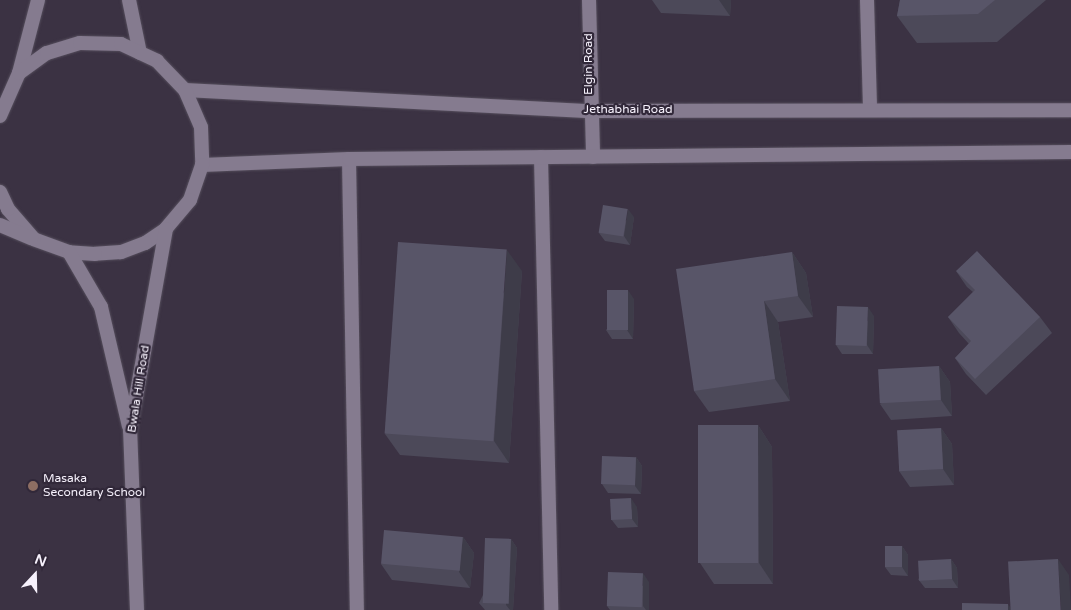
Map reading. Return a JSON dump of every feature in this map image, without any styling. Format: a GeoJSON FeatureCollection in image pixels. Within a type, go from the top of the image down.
{"type":"FeatureCollection","features":[{"type":"Feature","properties":{"kind":"street"},"geometry":{"type":"LineString","coordinates":[[1,111],[20,73],[38,0]]}},
{"type":"Feature","properties":{"kind":"street"},"geometry":{"type":"LineString","coordinates":[[130,0],[140,53]]}},
{"type":"Feature","properties":{"kind":"street","name":"Elgin Road"},"geometry":{"type":"LineString","coordinates":[[589,0],[590,111],[593,157]]}},
{"type":"Feature","properties":{"kind":"street"},"geometry":{"type":"LineString","coordinates":[[867,0],[870,108]]}},
{"type":"Feature","properties":{"kind":"street"},"geometry":{"type":"LineString","coordinates":[[0,225],[70,252],[95,254],[121,252],[145,243],[166,229],[190,200],[202,165],[201,127],[185,90],[158,61],[121,44],[80,43],[47,53],[20,73]]}},
{"type":"Feature","properties":{"kind":"street","name":"Jethabhai Road"},"geometry":{"type":"LineString","coordinates":[[185,90],[590,111],[870,108],[1071,110]]}},
{"type":"Feature","properties":{"kind":"street"},"geometry":{"type":"LineString","coordinates":[[202,165],[349,159],[1071,152]]}},
{"type":"Feature","properties":{"kind":"street"},"geometry":{"type":"LineString","coordinates":[[542,157],[551,610]]}},
{"type":"Feature","properties":{"kind":"street"},"geometry":{"type":"LineString","coordinates":[[349,159],[357,610]]}},
{"type":"Feature","properties":{"kind":"street"},"geometry":{"type":"LineString","coordinates":[[0,192],[8,209],[34,239]]}},
{"type":"Feature","properties":{"kind":"street","name":"Bwala Hill Road"},"geometry":{"type":"LineString","coordinates":[[137,610],[130,431],[166,229]]}},
{"type":"Feature","properties":{"kind":"street"},"geometry":{"type":"LineString","coordinates":[[70,252],[101,307],[130,431]]}},
{"type":"Feature","properties":{"kind":"building"},"geometry":{"type":"Polygon","coordinates":[[[900,0],[995,0],[978,14],[897,16],[900,0]]]}},
{"type":"Feature","properties":{"kind":"building"},"geometry":{"type":"Polygon","coordinates":[[[603,205],[628,209],[623,237],[599,233],[603,205]]]}},
{"type":"Feature","properties":{"kind":"building"},"geometry":{"type":"Polygon","coordinates":[[[398,242],[507,250],[493,441],[385,434],[398,242]]]}},
{"type":"Feature","properties":{"kind":"building"},"geometry":{"type":"Polygon","coordinates":[[[977,251],[1040,317],[975,379],[955,358],[971,341],[948,317],[975,290],[956,271],[977,251]]]}},
{"type":"Feature","properties":{"kind":"building"},"geometry":{"type":"Polygon","coordinates":[[[792,252],[798,296],[764,301],[775,379],[694,391],[676,269],[792,252]]]}},
{"type":"Feature","properties":{"kind":"building"},"geometry":{"type":"Polygon","coordinates":[[[607,290],[628,290],[628,330],[607,330],[607,290]]]}},
{"type":"Feature","properties":{"kind":"building"},"geometry":{"type":"Polygon","coordinates":[[[837,306],[868,307],[867,346],[836,345],[837,306]]]}},
{"type":"Feature","properties":{"kind":"building"},"geometry":{"type":"Polygon","coordinates":[[[939,366],[941,400],[880,403],[878,369],[939,366]]]}},
{"type":"Feature","properties":{"kind":"building"},"geometry":{"type":"Polygon","coordinates":[[[698,425],[758,425],[758,563],[698,563],[698,425]]]}},
{"type":"Feature","properties":{"kind":"building"},"geometry":{"type":"Polygon","coordinates":[[[941,428],[943,469],[899,471],[897,430],[941,428]]]}},
{"type":"Feature","properties":{"kind":"building"},"geometry":{"type":"Polygon","coordinates":[[[602,456],[636,457],[635,485],[601,484],[602,456]]]}},
{"type":"Feature","properties":{"kind":"building"},"geometry":{"type":"Polygon","coordinates":[[[631,498],[632,519],[611,520],[610,499],[631,498]]]}},
{"type":"Feature","properties":{"kind":"building"},"geometry":{"type":"Polygon","coordinates":[[[384,530],[463,537],[460,571],[381,564],[384,530]]]}},
{"type":"Feature","properties":{"kind":"building"},"geometry":{"type":"Polygon","coordinates":[[[485,538],[511,539],[509,604],[483,603],[485,538]]]}},
{"type":"Feature","properties":{"kind":"building"},"geometry":{"type":"Polygon","coordinates":[[[885,546],[902,546],[902,567],[885,567],[885,546]]]}},
{"type":"Feature","properties":{"kind":"building"},"geometry":{"type":"Polygon","coordinates":[[[951,559],[952,579],[919,581],[918,561],[951,559]]]}},
{"type":"Feature","properties":{"kind":"building"},"geometry":{"type":"Polygon","coordinates":[[[1058,559],[1061,610],[1011,610],[1008,562],[1058,559]]]}},
{"type":"Feature","properties":{"kind":"building"},"geometry":{"type":"Polygon","coordinates":[[[608,572],[643,573],[642,607],[607,606],[608,572]]]}},
{"type":"Feature","properties":{"kind":"building"},"geometry":{"type":"Polygon","coordinates":[[[962,603],[1008,604],[1008,610],[962,610],[962,603]]]}},
{"type":"Feature","properties":{"kind":"place","name":"Masaka Secondary School"},"geometry":{"type":"Point","coordinates":[33,486]}}]}
